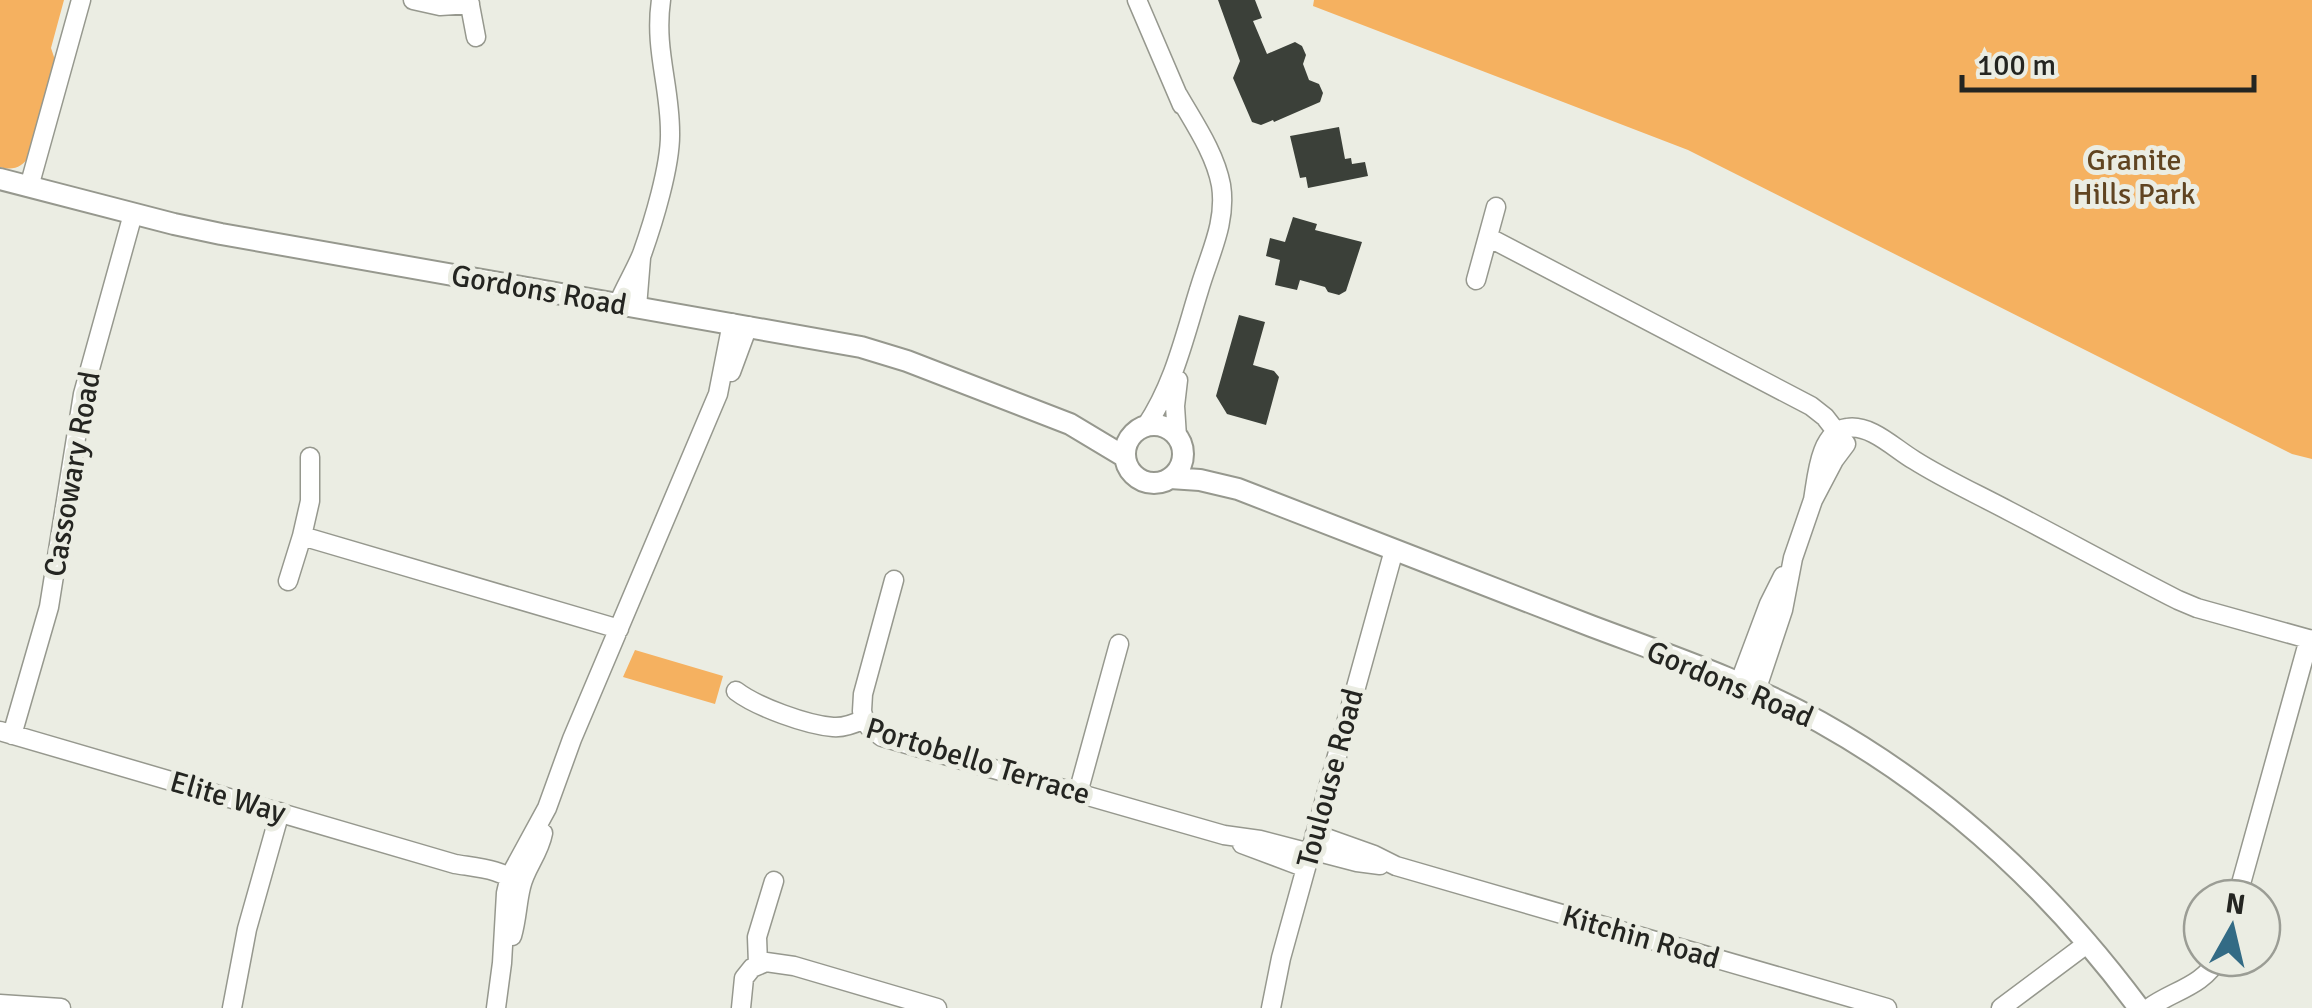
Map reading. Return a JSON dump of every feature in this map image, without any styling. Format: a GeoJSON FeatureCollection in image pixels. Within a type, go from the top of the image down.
{"type":"FeatureCollection","features":[{"type":"Feature","properties":{"kind":"street"},"geometry":{"type":"LineString","coordinates":[[30,187],[81,0]]}},
{"type":"Feature","properties":{"kind":"street"},"geometry":{"type":"LineString","coordinates":[[413,0],[440,6],[469,2],[476,36]]}},
{"type":"Feature","properties":{"kind":"street"},"geometry":{"type":"LineString","coordinates":[[628,306],[629,277],[640,258],[669,154],[668,108],[659,50],[661,0]]}},
{"type":"Feature","properties":{"kind":"street"},"geometry":{"type":"LineString","coordinates":[[1137,0],[1178,95],[1212,192],[1200,287],[1180,360],[1162,403],[1126,448],[1131,472],[1154,483],[1170,478],[1180,465],[1175,406],[1180,360]]}},
{"type":"Feature","properties":{"kind":"street","name":"Gordons Road"},"geometry":{"type":"LineString","coordinates":[[0,179],[221,234],[885,354],[1070,424],[1125,457]]}},
{"type":"Feature","properties":{"kind":"street"},"geometry":{"type":"LineString","coordinates":[[1476,280],[1496,207]]}},
{"type":"Feature","properties":{"kind":"street","name":"Cassowary Road"},"geometry":{"type":"LineString","coordinates":[[6,733],[49,607],[83,394],[133,214]]}},
{"type":"Feature","properties":{"kind":"street"},"geometry":{"type":"LineString","coordinates":[[1488,237],[1811,406],[1842,438],[1917,462],[2178,600],[2310,640],[2242,878]]}},
{"type":"Feature","properties":{"kind":"street"},"geometry":{"type":"LineString","coordinates":[[496,1008],[513,882],[718,394],[740,325]]}},
{"type":"Feature","properties":{"kind":"street","name":"Gordons Road"},"geometry":{"type":"LineString","coordinates":[[1070,424],[1140,430]]}},
{"type":"Feature","properties":{"kind":"street"},"geometry":{"type":"LineString","coordinates":[[1140,430],[1163,427],[1180,442]]}},
{"type":"Feature","properties":{"kind":"street"},"geometry":{"type":"LineString","coordinates":[[1747,688],[1782,610],[1793,558],[1813,500],[1842,438]]}},
{"type":"Feature","properties":{"kind":"street","name":"Gordons Road"},"geometry":{"type":"LineString","coordinates":[[1180,442],[1211,472],[1238,489]]}},
{"type":"Feature","properties":{"kind":"street"},"geometry":{"type":"LineString","coordinates":[[288,581],[310,501],[310,458]]}},
{"type":"Feature","properties":{"kind":"street","name":"Gordons Road"},"geometry":{"type":"LineString","coordinates":[[1170,478],[1238,489],[1747,688],[1820,722],[1929,793],[2007,858],[2088,943],[2139,1008]]}},
{"type":"Feature","properties":{"kind":"street"},"geometry":{"type":"LineString","coordinates":[[302,536],[619,629]]}},
{"type":"Feature","properties":{"kind":"street","name":"Toulouse Road"},"geometry":{"type":"LineString","coordinates":[[1271,1008],[1274,983],[1394,550]]}},
{"type":"Feature","properties":{"kind":"street"},"geometry":{"type":"LineString","coordinates":[[864,719],[862,694],[894,580]]}},
{"type":"Feature","properties":{"kind":"street"},"geometry":{"type":"LineString","coordinates":[[1078,792],[1119,644]]}},
{"type":"Feature","properties":{"kind":"street","name":"Portobello Terrace"},"geometry":{"type":"LineString","coordinates":[[736,692],[755,705],[828,726],[845,726],[864,719],[882,736],[1224,835],[1310,851]]}},
{"type":"Feature","properties":{"kind":"street","name":"Elite Way"},"geometry":{"type":"LineString","coordinates":[[6,733],[455,864],[490,881],[513,882]]}},
{"type":"Feature","properties":{"kind":"street"},"geometry":{"type":"LineString","coordinates":[[232,1008],[247,929],[280,812]]}},
{"type":"Feature","properties":{"kind":"street","name":"Kitchin Road"},"geometry":{"type":"LineString","coordinates":[[1310,851],[1357,848],[1396,866],[1847,1002],[1886,1008]]}},
{"type":"Feature","properties":{"kind":"street"},"geometry":{"type":"LineString","coordinates":[[758,964],[757,937],[774,882]]}},
{"type":"Feature","properties":{"kind":"street"},"geometry":{"type":"LineString","coordinates":[[2001,1008],[2088,943]]}},
{"type":"Feature","properties":{"kind":"street"},"geometry":{"type":"LineString","coordinates":[[742,1008],[744,978],[748,971],[766,962],[794,966],[937,1008]]}},
{"type":"Feature","properties":{"kind":"street"},"geometry":{"type":"LineString","coordinates":[[2171,1008],[2202,978]]}},
{"type":"Feature","properties":{"kind":"street"},"geometry":{"type":"LineString","coordinates":[[2149,1008],[2190,987]]}},
{"type":"Feature","properties":{"kind":"street"},"geometry":{"type":"LineString","coordinates":[[0,1004],[61,1008]]}},
{"type":"Feature","properties":{"kind":"green space"},"geometry":{"type":"Polygon","coordinates":[[[0,0],[64,0],[51,48],[55,60],[29,156],[21,165],[9,169],[0,167],[0,0]]]}},
{"type":"Feature","properties":{"kind":"green space","name":"Granite Hills Park"},"geometry":{"type":"Polygon","coordinates":[[[1314,0],[2312,0],[2312,459],[2292,454],[1688,150],[1313,6],[1314,0]]]}},
{"type":"Feature","properties":{"kind":"green space"},"geometry":{"type":"Polygon","coordinates":[[[635,650],[723,676],[715,704],[623,677],[635,650]]]}},
{"type":"Feature","properties":{"kind":"building"},"geometry":{"type":"Polygon","coordinates":[[[1218,0],[1255,0],[1262,18],[1253,21],[1267,54],[1295,42],[1302,46],[1309,80],[1319,84],[1323,93],[1320,102],[1274,122],[1252,122],[1233,78],[1240,61],[1218,0]]]}},
{"type":"Feature","properties":{"kind":"building"},"geometry":{"type":"Polygon","coordinates":[[[1339,127],[1345,159],[1351,158],[1352,164],[1365,162],[1368,176],[1308,188],[1306,177],[1300,178],[1290,136],[1339,127]]]}},
{"type":"Feature","properties":{"kind":"building"},"geometry":{"type":"Polygon","coordinates":[[[1293,217],[1317,224],[1315,230],[1362,242],[1346,291],[1339,295],[1300,280],[1297,290],[1275,285],[1280,260],[1266,256],[1270,238],[1285,242],[1293,217]]]}},
{"type":"Feature","properties":{"kind":"building"},"geometry":{"type":"Polygon","coordinates":[[[1239,315],[1265,322],[1253,365],[1274,371],[1279,377],[1266,425],[1227,414],[1216,396],[1239,315]]]}}]}
